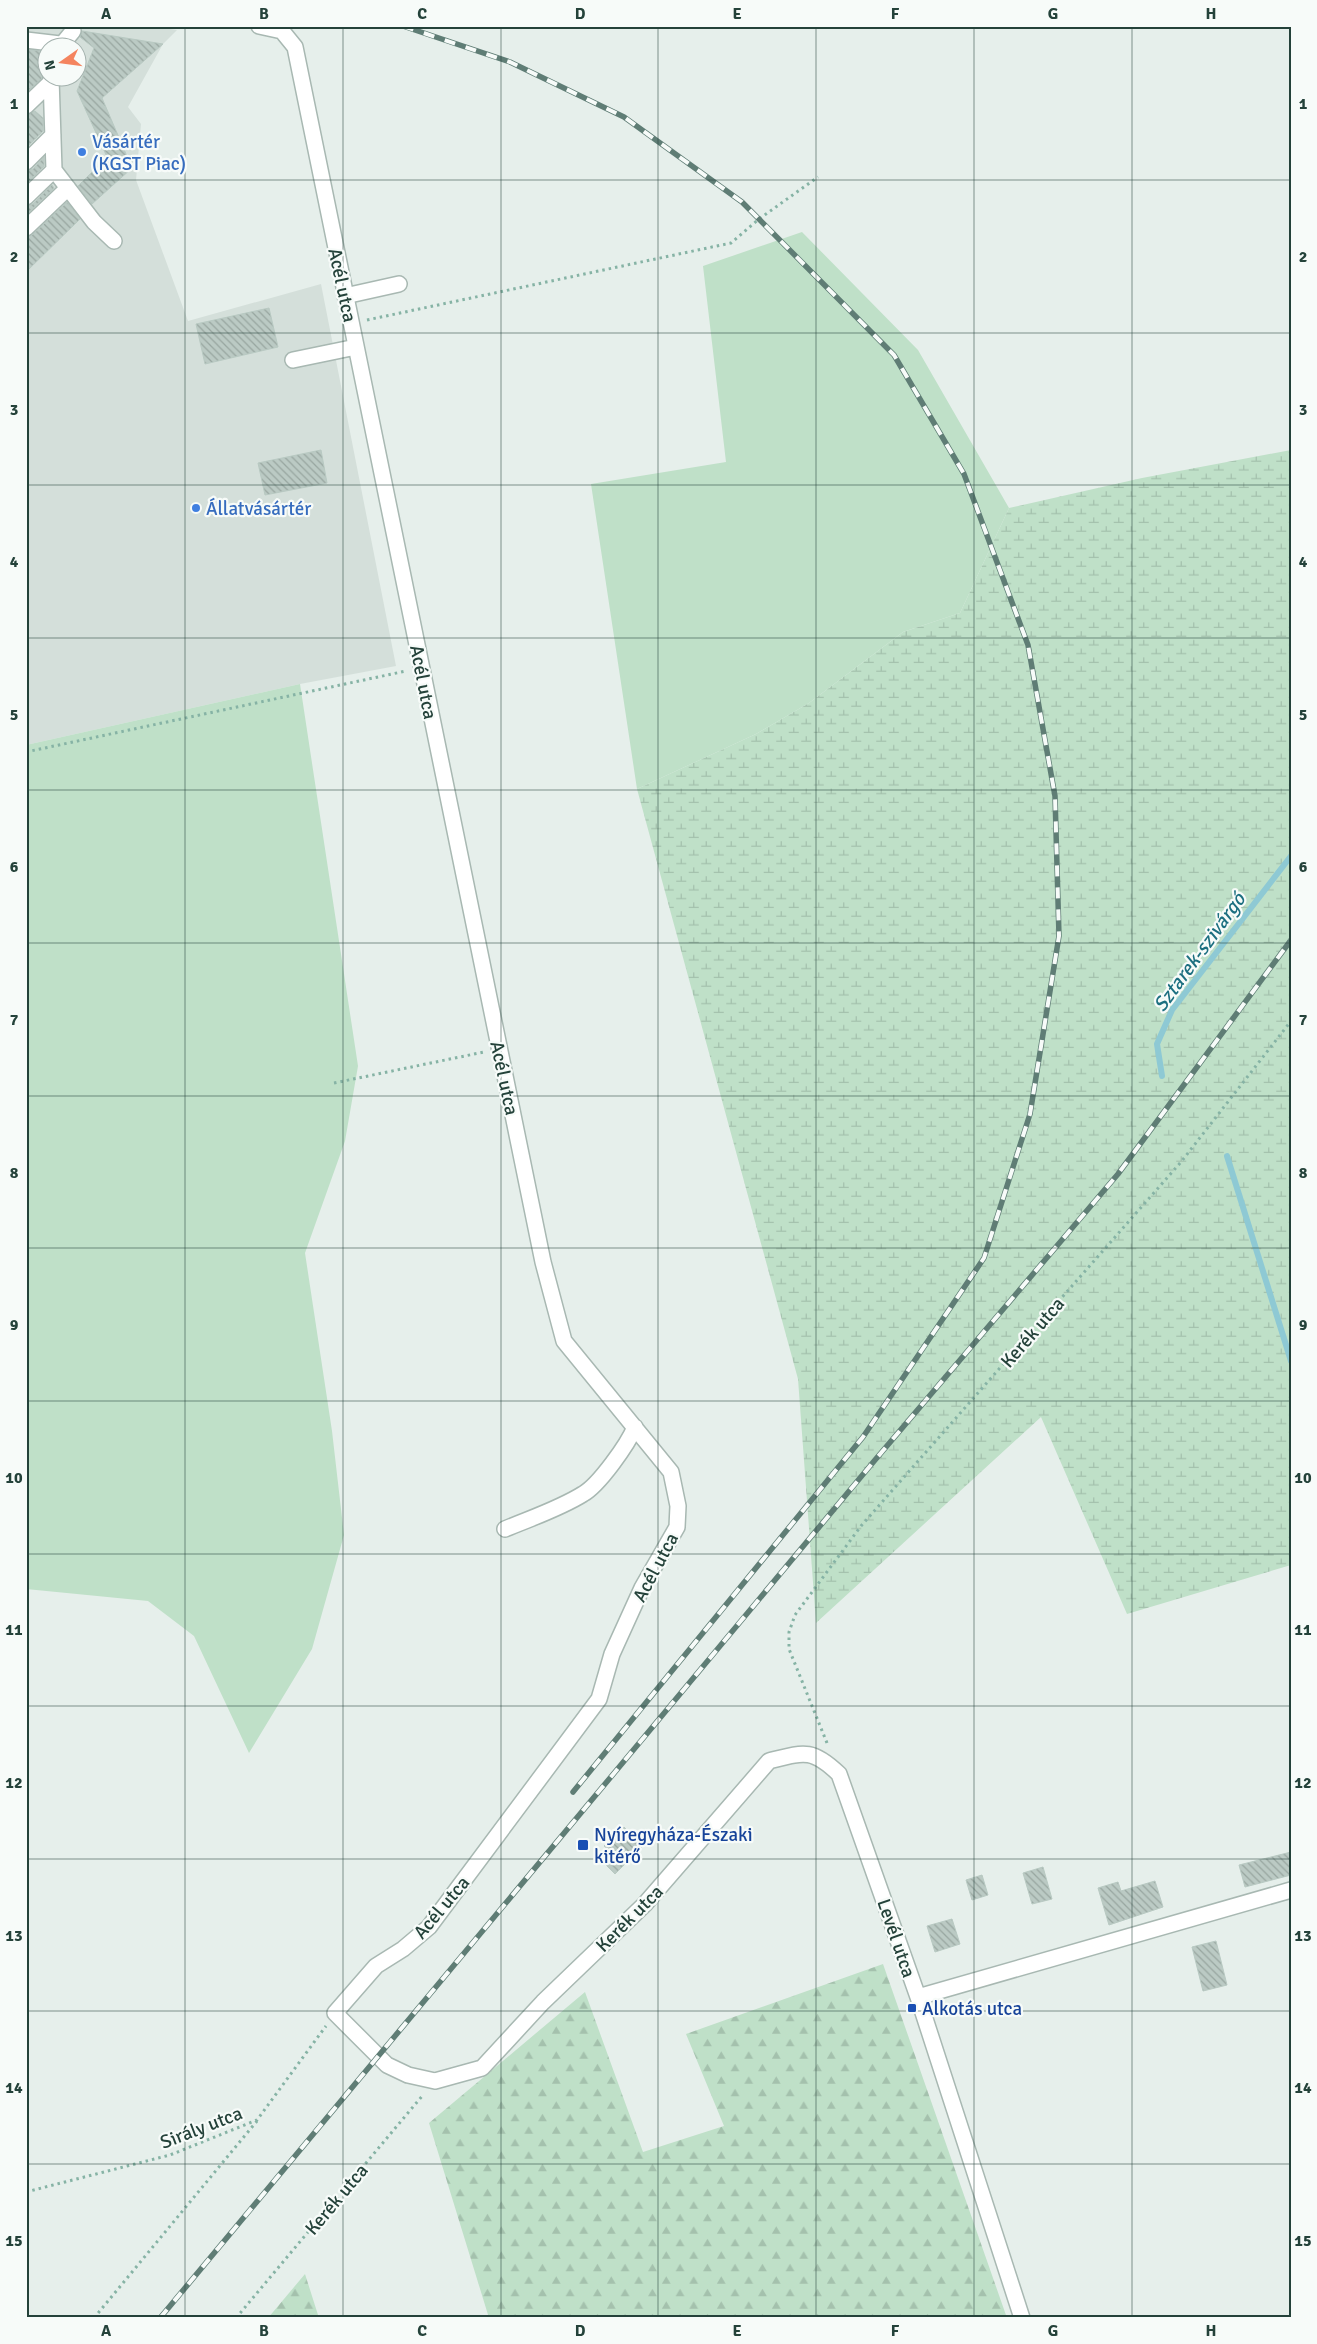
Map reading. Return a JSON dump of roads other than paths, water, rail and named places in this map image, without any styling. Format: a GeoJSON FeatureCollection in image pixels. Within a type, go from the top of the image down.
{"type":"FeatureCollection","features":[{"type":"Feature","properties":{"kind":"street","name":"Acél utca"},"geometry":{"type":"LineString","coordinates":[[259,26],[282,31],[295,48],[544,1267],[564,1342],[671,1472],[678,1506],[677,1526],[642,1588],[612,1654],[599,1699],[429,1927],[402,1949],[376,1966],[335,2013]]}},
{"type":"Feature","properties":{"kind":"street"},"geometry":{"type":"LineString","coordinates":[[66,38],[73,31]]}},
{"type":"Feature","properties":{"kind":"street"},"geometry":{"type":"LineString","coordinates":[[26,106],[43,88]]}},
{"type":"Feature","properties":{"kind":"street"},"geometry":{"type":"LineString","coordinates":[[51,88],[54,170],[94,222],[114,242]]}},
{"type":"Feature","properties":{"kind":"street"},"geometry":{"type":"LineString","coordinates":[[26,162],[53,135]]}},
{"type":"Feature","properties":{"kind":"street"},"geometry":{"type":"LineString","coordinates":[[26,198],[54,170]]}},
{"type":"Feature","properties":{"kind":"street"},"geometry":{"type":"LineString","coordinates":[[26,228],[68,188]]}},
{"type":"Feature","properties":{"kind":"street"},"geometry":{"type":"LineString","coordinates":[[346,296],[399,284]]}},
{"type":"Feature","properties":{"kind":"street"},"geometry":{"type":"LineString","coordinates":[[293,360],[356,347]]}},
{"type":"Feature","properties":{"kind":"street"},"geometry":{"type":"LineString","coordinates":[[505,1529],[585,1493],[610,1466],[632,1436],[635,1427]]}},
{"type":"Feature","properties":{"kind":"street","name":"Kerék utca"},"geometry":{"type":"LineString","coordinates":[[335,2013],[387,2065],[408,2075],[435,2081],[482,2068],[543,2002],[645,1904],[769,1761],[799,1753],[822,1758],[839,1774]]}},
{"type":"Feature","properties":{"kind":"street","name":"Levél utca"},"geometry":{"type":"LineString","coordinates":[[839,1774],[918,1997],[1022,2318]]}},
{"type":"Feature","properties":{"kind":"street"},"geometry":{"type":"LineString","coordinates":[[918,1997],[1291,1890]]}},
{"type":"Feature","properties":{"kind":"waterway","name":"Sztarek-szivárgó"},"geometry":{"type":"LineString","coordinates":[[1162,1076],[1157,1044],[1172,1010],[1291,856]]}},
{"type":"Feature","properties":{"kind":"waterway","name":"Sztarek-szivárgó"},"geometry":{"type":"LineString","coordinates":[[1227,1156],[1291,1361]]}},
{"type":"Feature","properties":{"kind":"railway"},"geometry":{"type":"LineString","coordinates":[[403,26],[510,62],[624,117],[742,202],[894,355],[964,474],[1028,645],[1055,796],[1059,936],[1030,1114],[984,1258],[863,1437],[573,1792]]}},
{"type":"Feature","properties":{"kind":"railway"},"geometry":{"type":"LineString","coordinates":[[160,2318],[875,1460],[1118,1174],[1291,940]]}},
{"type":"Feature","properties":{"kind":"place","name":"Vásártér (KGST Piac)"},"geometry":{"type":"Point","coordinates":[82,152]}},
{"type":"Feature","properties":{"kind":"place","name":"Állatvásártér"},"geometry":{"type":"Point","coordinates":[196,508]}},
{"type":"Feature","properties":{"kind":"place","name":"Nyíregyháza-Északi kitérő"},"geometry":{"type":"Point","coordinates":[583,1845]}},
{"type":"Feature","properties":{"kind":"place","name":"Alkotás utca"},"geometry":{"type":"Point","coordinates":[912,2008]}}]}
